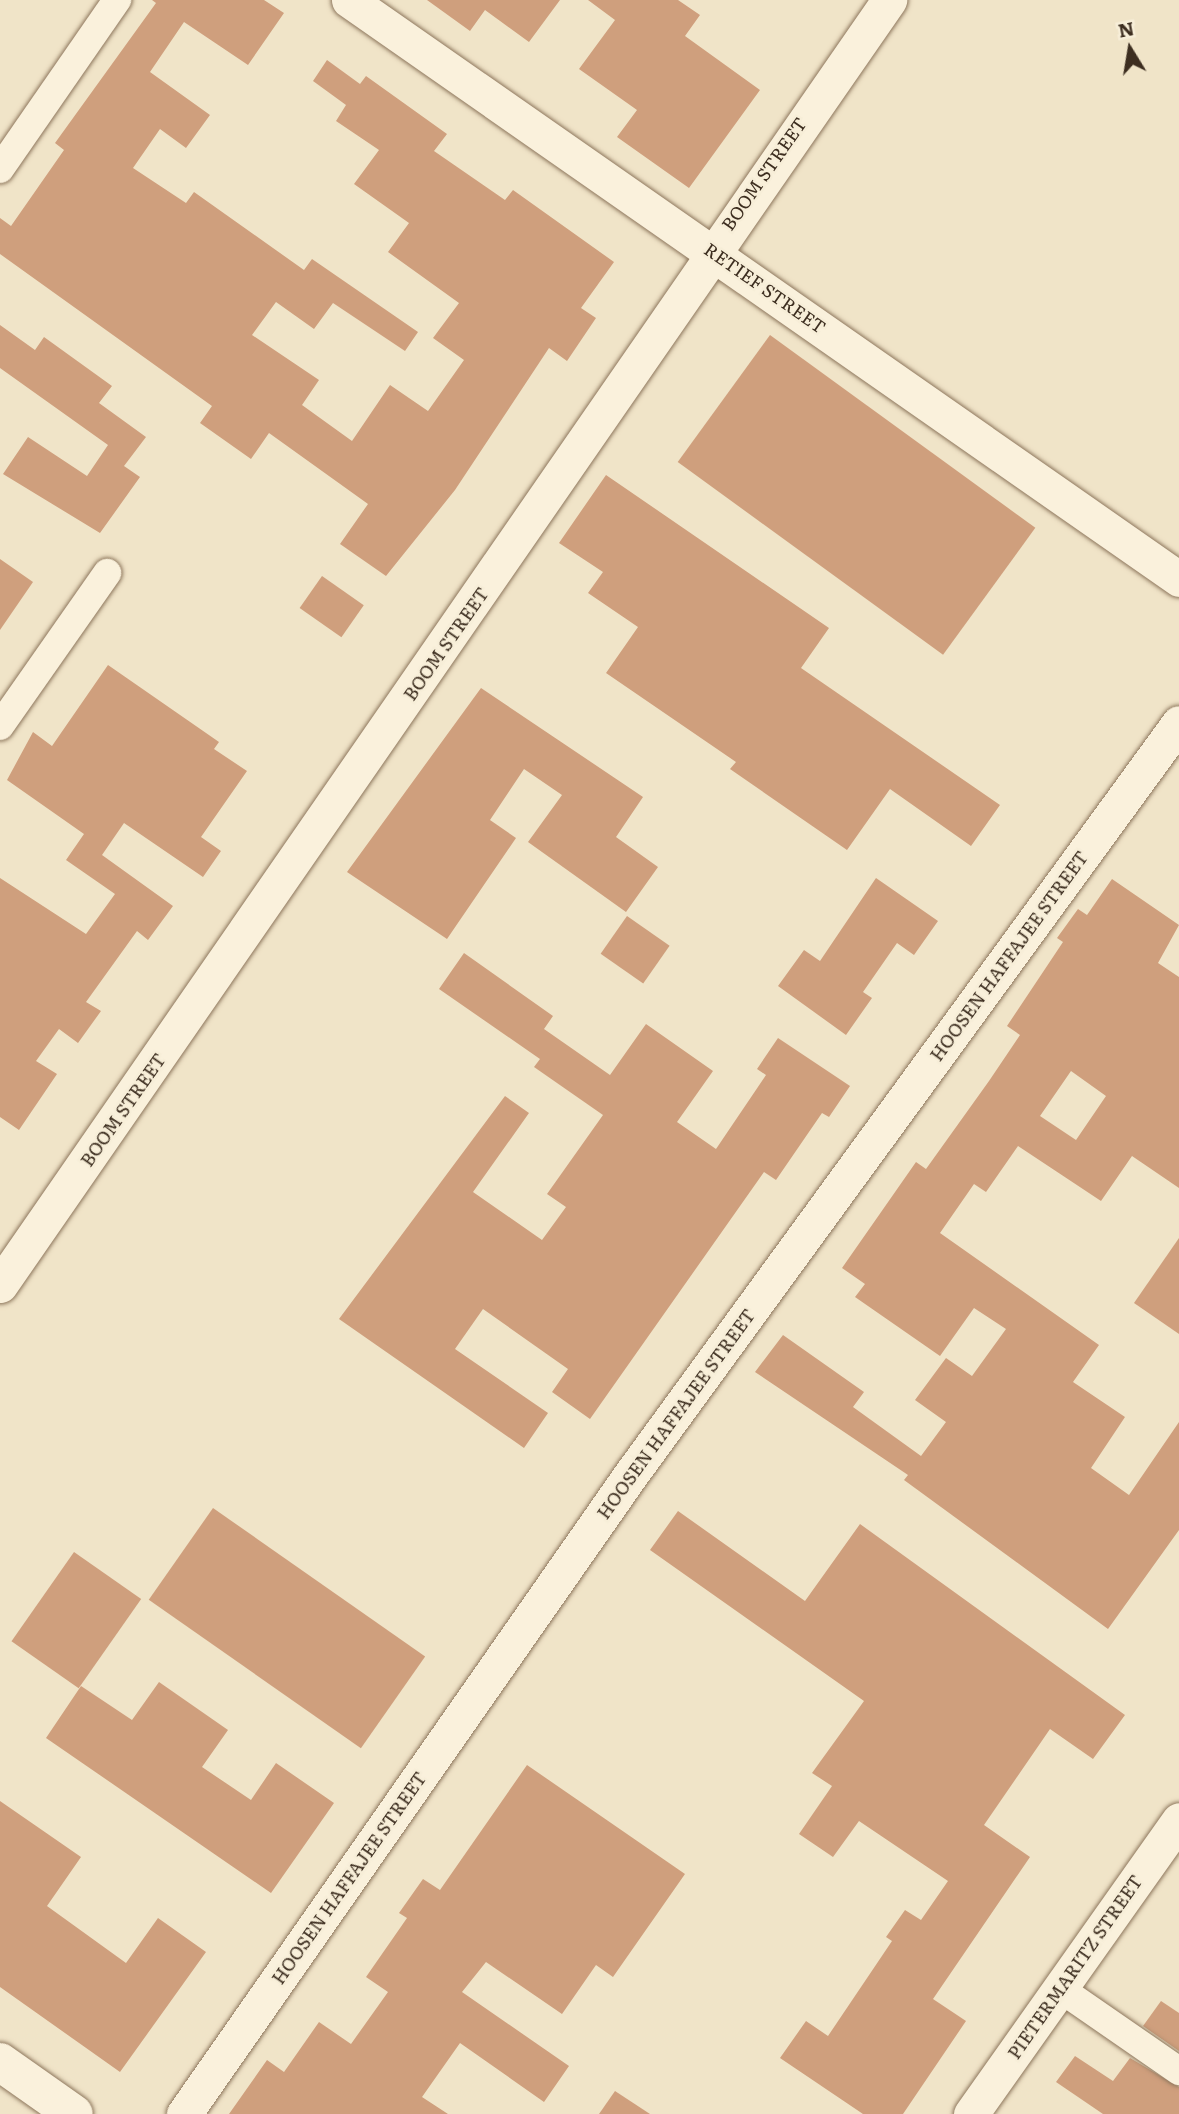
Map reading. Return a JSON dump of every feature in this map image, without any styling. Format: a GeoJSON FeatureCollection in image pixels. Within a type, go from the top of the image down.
{"type":"FeatureCollection","features":[{"type":"Feature","properties":{"kind":"main road"},"geometry":{"type":"LineString","coordinates":[[0,2062],[74,2114]]}},
{"type":"Feature","properties":{"kind":"street"},"geometry":{"type":"LineString","coordinates":[[0,169],[117,0]]}},
{"type":"Feature","properties":{"kind":"street","name":"RETIEF STREET"},"geometry":{"type":"LineString","coordinates":[[349,0],[712,250],[1179,579]]}},
{"type":"Feature","properties":{"kind":"street","name":"BOOM STREET"},"geometry":{"type":"LineString","coordinates":[[0,1285],[532,520],[712,250],[889,0]]}},
{"type":"Feature","properties":{"kind":"street"},"geometry":{"type":"LineString","coordinates":[[0,726],[107,573]]}},
{"type":"Feature","properties":{"kind":"street","name":"HOOSEN HAFFAJEE STREET"},"geometry":{"type":"LineString","coordinates":[[184,2114],[629,1478],[1179,723]]}},
{"type":"Feature","properties":{"kind":"street","name":"PIETERMARITZ STREET"},"geometry":{"type":"LineString","coordinates":[[971,2114],[1179,1820]]}},
{"type":"Feature","properties":{"kind":"street"},"geometry":{"type":"LineString","coordinates":[[1059,1988],[1179,2071]]}},
{"type":"Feature","properties":{"kind":"building"},"geometry":{"type":"Polygon","coordinates":[[[152,0],[264,0],[284,13],[248,65],[184,22],[150,72],[210,115],[186,148],[160,129],[133,168],[186,203],[194,192],[304,270],[312,259],[418,332],[405,351],[333,303],[314,329],[276,302],[252,335],[319,380],[302,405],[352,441],[390,385],[428,411],[464,360],[433,338],[459,303],[388,252],[409,223],[354,184],[379,150],[336,121],[346,105],[313,81],[327,60],[360,84],[366,76],[447,134],[434,151],[505,200],[513,190],[614,262],[581,308],[596,318],[567,361],[549,348],[455,490],[386,576],[340,544],[368,504],[269,433],[251,459],[200,423],[212,406],[0,254],[0,218],[11,226],[64,150],[55,143],[156,3],[152,0]]]}},
{"type":"Feature","properties":{"kind":"building"},"geometry":{"type":"Polygon","coordinates":[[[427,0],[560,0],[529,42],[485,10],[470,31],[427,0]]]}},
{"type":"Feature","properties":{"kind":"building"},"geometry":{"type":"Polygon","coordinates":[[[588,0],[678,0],[700,15],[685,36],[760,90],[689,188],[617,137],[637,110],[579,69],[615,20],[588,0]]]}},
{"type":"Feature","properties":{"kind":"building"},"geometry":{"type":"Polygon","coordinates":[[[0,325],[35,350],[44,337],[112,386],[99,403],[146,437],[124,466],[140,477],[100,533],[3,474],[28,437],[87,476],[108,445],[0,368],[0,325]]]}},
{"type":"Feature","properties":{"kind":"building"},"geometry":{"type":"Polygon","coordinates":[[[770,335],[1035,528],[943,655],[678,462],[770,335]]]}},
{"type":"Feature","properties":{"kind":"building"},"geometry":{"type":"Polygon","coordinates":[[[606,475],[829,628],[801,668],[1000,805],[971,846],[890,789],[847,850],[730,769],[736,762],[606,673],[638,627],[588,593],[603,572],[559,543],[606,475]]]}},
{"type":"Feature","properties":{"kind":"building"},"geometry":{"type":"Polygon","coordinates":[[[0,559],[33,582],[0,630],[0,559]]]}},
{"type":"Feature","properties":{"kind":"building"},"geometry":{"type":"Polygon","coordinates":[[[322,576],[364,605],[341,637],[300,608],[322,576]]]}},
{"type":"Feature","properties":{"kind":"building"},"geometry":{"type":"Polygon","coordinates":[[[108,665],[219,742],[214,749],[247,771],[201,837],[221,851],[203,877],[124,823],[102,855],[173,906],[148,940],[137,931],[86,1002],[101,1011],[78,1043],[59,1029],[36,1061],[57,1074],[19,1130],[0,1117],[0,878],[86,934],[115,894],[66,860],[84,834],[7,780],[33,732],[52,746],[108,665]]]}},
{"type":"Feature","properties":{"kind":"building"},"geometry":{"type":"Polygon","coordinates":[[[481,688],[643,797],[616,837],[658,867],[626,912],[528,842],[562,795],[524,769],[490,820],[516,838],[447,939],[347,872],[481,688]]]}},
{"type":"Feature","properties":{"kind":"building"},"geometry":{"type":"Polygon","coordinates":[[[876,878],[938,921],[914,955],[897,943],[863,992],[872,998],[846,1035],[778,986],[804,950],[820,961],[876,878]]]}},
{"type":"Feature","properties":{"kind":"building"},"geometry":{"type":"Polygon","coordinates":[[[1112,879],[1179,925],[1158,963],[1179,977],[1179,1188],[1132,1156],[1101,1201],[1018,1146],[986,1192],[974,1184],[940,1233],[1099,1345],[1073,1382],[1125,1417],[1091,1468],[1129,1495],[1179,1422],[1179,1530],[1108,1629],[904,1480],[908,1475],[755,1372],[783,1335],[864,1392],[853,1407],[921,1456],[946,1422],[915,1400],[946,1358],[972,1376],[1006,1329],[974,1308],[940,1356],[855,1297],[865,1284],[842,1268],[916,1162],[926,1169],[989,1081],[1020,1035],[1007,1026],[1063,942],[1057,938],[1078,909],[1087,915],[1112,879]],[[1071,1071],[1040,1116],[1076,1140],[1106,1096],[1071,1071]]]}},
{"type":"Feature","properties":{"kind":"building"},"geometry":{"type":"Polygon","coordinates":[[[627,916],[670,946],[643,984],[601,954],[627,916]]]}},
{"type":"Feature","properties":{"kind":"building"},"geometry":{"type":"Polygon","coordinates":[[[464,953],[553,1016],[544,1029],[610,1075],[646,1024],[713,1071],[677,1122],[716,1149],[766,1075],[757,1069],[778,1038],[850,1086],[829,1117],[822,1113],[776,1180],[764,1172],[590,1419],[552,1392],[568,1369],[483,1309],[455,1349],[548,1413],[524,1448],[339,1319],[505,1096],[529,1113],[473,1192],[542,1240],[566,1207],[547,1194],[603,1115],[534,1067],[540,1059],[439,989],[464,953]]]}},
{"type":"Feature","properties":{"kind":"building"},"geometry":{"type":"Polygon","coordinates":[[[1179,1238],[1179,1334],[1134,1303],[1179,1238]]]}},
{"type":"Feature","properties":{"kind":"building"},"geometry":{"type":"Polygon","coordinates":[[[213,1508],[425,1657],[361,1748],[149,1600],[213,1508]]]}},
{"type":"Feature","properties":{"kind":"building"},"geometry":{"type":"Polygon","coordinates":[[[678,1511],[805,1601],[860,1524],[1125,1715],[1093,1759],[1050,1729],[984,1825],[1030,1857],[933,1999],[966,2021],[903,2114],[863,2114],[780,2058],[806,2021],[828,2036],[892,1941],[886,1937],[905,1910],[921,1920],[948,1881],[859,1821],[833,1857],[799,1834],[832,1786],[812,1773],[864,1701],[650,1550],[678,1511]]]}},
{"type":"Feature","properties":{"kind":"building"},"geometry":{"type":"Polygon","coordinates":[[[74,1552],[141,1599],[79,1688],[11,1641],[74,1552]]]}},
{"type":"Feature","properties":{"kind":"building"},"geometry":{"type":"Polygon","coordinates":[[[159,1682],[228,1730],[202,1767],[251,1800],[276,1763],[334,1803],[271,1893],[46,1738],[81,1686],[132,1720],[159,1682]]]}},
{"type":"Feature","properties":{"kind":"building"},"geometry":{"type":"Polygon","coordinates":[[[527,1765],[685,1874],[613,1977],[596,1965],[562,2014],[486,1962],[462,1992],[569,2066],[544,2102],[460,2043],[422,2097],[448,2114],[229,2114],[267,2060],[284,2072],[319,2022],[351,2044],[388,1992],[366,1977],[407,1918],[399,1913],[423,1879],[440,1890],[527,1765]]]}},
{"type":"Feature","properties":{"kind":"building"},"geometry":{"type":"Polygon","coordinates":[[[0,1801],[81,1857],[47,1906],[126,1963],[158,1918],[206,1952],[120,2072],[0,1987],[0,1801]]]}},
{"type":"Feature","properties":{"kind":"building"},"geometry":{"type":"Polygon","coordinates":[[[1161,2001],[1179,2013],[1179,2051],[1143,2026],[1161,2001]]]}},
{"type":"Feature","properties":{"kind":"building"},"geometry":{"type":"Polygon","coordinates":[[[1075,2056],[1113,2081],[1130,2058],[1179,2087],[1179,2114],[1103,2114],[1056,2082],[1075,2056]]]}},
{"type":"Feature","properties":{"kind":"building"},"geometry":{"type":"Polygon","coordinates":[[[615,2091],[650,2114],[599,2114],[615,2091]]]}}]}
